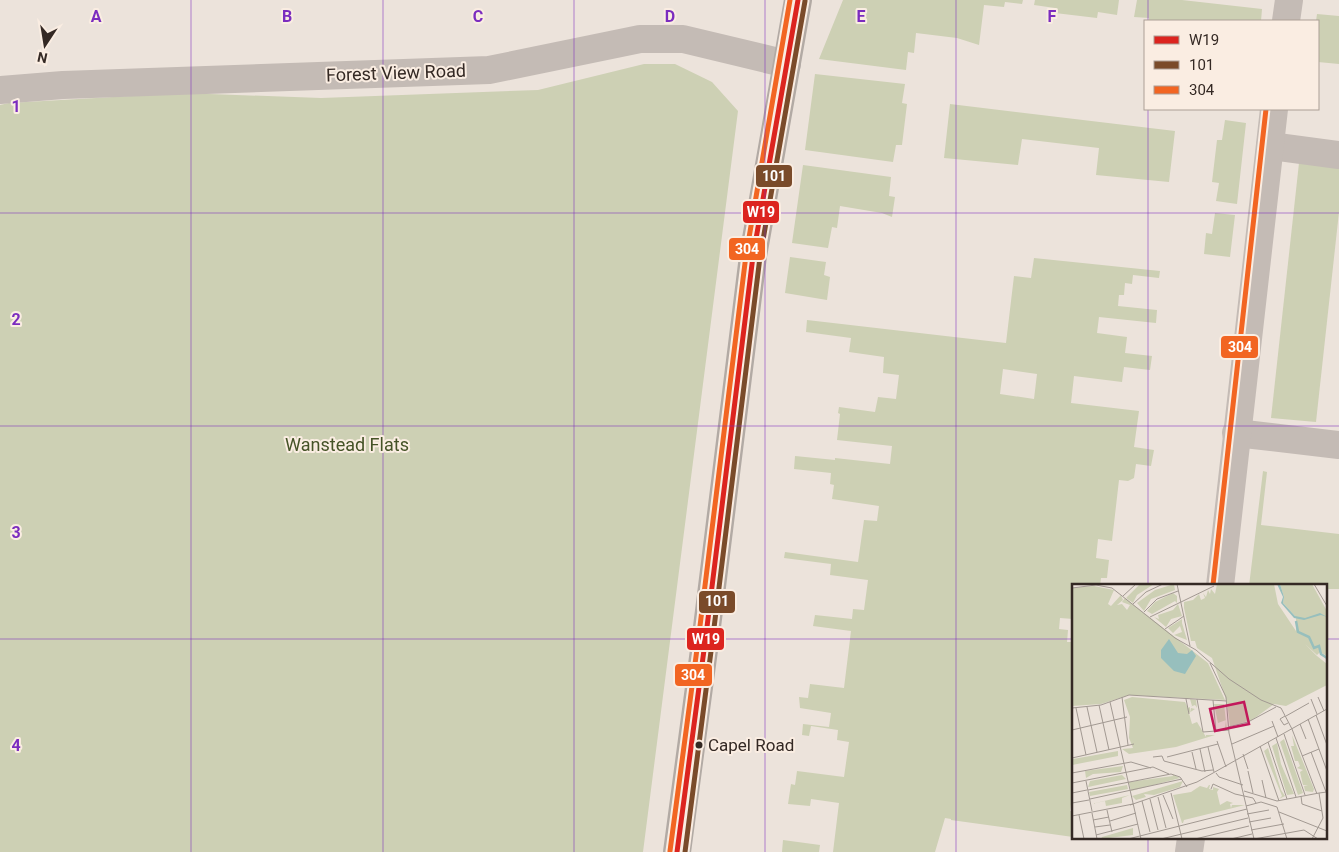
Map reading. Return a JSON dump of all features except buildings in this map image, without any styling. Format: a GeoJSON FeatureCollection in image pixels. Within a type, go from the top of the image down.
{"type":"FeatureCollection","features":[{"type":"Feature","properties":{"kind":"main road"},"geometry":{"type":"LineString","coordinates":[[677,852],[709,616],[751,274],[798,0]]}},
{"type":"Feature","properties":{"kind":"street"},"geometry":{"type":"LineString","coordinates":[[1286,20],[1289,0]]}},
{"type":"Feature","properties":{"kind":"street","name":"Forest View Road"},"geometry":{"type":"LineString","coordinates":[[0,90],[63,84],[489,70],[640,39],[683,39],[787,64]]}},
{"type":"Feature","properties":{"kind":"street"},"geometry":{"type":"LineString","coordinates":[[1220,584],[1274,110]]}},
{"type":"Feature","properties":{"kind":"street"},"geometry":{"type":"LineString","coordinates":[[1270,146],[1339,155]]}},
{"type":"Feature","properties":{"kind":"street"},"geometry":{"type":"LineString","coordinates":[[1236,433],[1339,445]]}},
{"type":"Feature","properties":{"kind":"green space"},"geometry":{"type":"Polygon","coordinates":[[[843,0],[1023,0],[1022,4],[1005,2],[1004,7],[984,5],[979,45],[957,38],[916,33],[914,53],[908,52],[906,70],[819,59],[843,0]]]}},
{"type":"Feature","properties":{"kind":"green space"},"geometry":{"type":"Polygon","coordinates":[[[1035,0],[1119,0],[1117,15],[1098,12],[1097,18],[1055,13],[1055,8],[1034,5],[1035,0]]]}},
{"type":"Feature","properties":{"kind":"green space"},"geometry":{"type":"Polygon","coordinates":[[[1137,0],[1182,0],[1262,9],[1261,20],[1149,20],[1149,18],[1134,17],[1137,0]]]}},
{"type":"Feature","properties":{"kind":"green space"},"geometry":{"type":"Polygon","coordinates":[[[1317,14],[1339,16],[1339,64],[1319,62],[1319,20],[1316,20],[1317,14]]]}},
{"type":"Feature","properties":{"kind":"green space","name":"Wanstead Flats"},"geometry":{"type":"Polygon","coordinates":[[[644,64],[675,64],[712,82],[738,111],[643,852],[0,852],[0,105],[183,93],[321,98],[538,90],[644,64]]]}},
{"type":"Feature","properties":{"kind":"green space"},"geometry":{"type":"Polygon","coordinates":[[[815,74],[905,84],[902,103],[907,104],[902,145],[896,145],[893,162],[805,150],[815,74]]]}},
{"type":"Feature","properties":{"kind":"green space"},"geometry":{"type":"Polygon","coordinates":[[[950,104],[1175,131],[1169,182],[1096,175],[1099,148],[1022,139],[1018,165],[944,158],[950,104]]]}},
{"type":"Feature","properties":{"kind":"green space"},"geometry":{"type":"Polygon","coordinates":[[[1225,120],[1246,123],[1237,204],[1216,201],[1219,183],[1212,182],[1217,140],[1222,140],[1225,120]]]}},
{"type":"Feature","properties":{"kind":"green space"},"geometry":{"type":"Polygon","coordinates":[[[1299,163],[1339,168],[1339,212],[1316,422],[1271,418],[1299,163]]]}},
{"type":"Feature","properties":{"kind":"green space"},"geometry":{"type":"Polygon","coordinates":[[[803,165],[891,177],[889,196],[895,197],[892,217],[882,213],[840,206],[837,228],[832,227],[828,248],[792,243],[803,165]]]}},
{"type":"Feature","properties":{"kind":"green space"},"geometry":{"type":"Polygon","coordinates":[[[1215,213],[1235,215],[1230,257],[1204,254],[1206,233],[1212,234],[1215,213]]]}},
{"type":"Feature","properties":{"kind":"green space"},"geometry":{"type":"Polygon","coordinates":[[[790,257],[826,262],[824,275],[830,277],[827,300],[785,293],[790,257]]]}},
{"type":"Feature","properties":{"kind":"green space"},"geometry":{"type":"Polygon","coordinates":[[[1034,258],[1160,271],[1159,278],[1133,275],[1132,284],[1125,283],[1124,295],[1119,295],[1118,306],[1157,310],[1156,323],[1099,317],[1097,333],[1127,337],[1125,353],[1152,356],[1150,370],[1124,367],[1122,382],[1074,376],[1071,403],[1139,411],[1134,447],[1154,450],[1151,466],[1136,464],[1134,478],[1128,481],[1119,480],[1112,541],[1098,539],[1096,558],[1109,560],[1107,578],[1101,578],[1100,584],[1072,584],[1072,619],[1060,618],[1059,629],[1068,630],[1067,642],[1072,642],[1072,797],[1070,811],[1072,811],[1072,837],[945,818],[935,852],[833,852],[839,803],[811,799],[810,806],[788,804],[791,784],[795,785],[797,771],[844,777],[849,742],[837,740],[838,730],[811,726],[809,736],[802,735],[803,724],[829,727],[831,713],[800,708],[799,697],[808,698],[810,684],[844,688],[851,631],[813,626],[815,615],[852,619],[853,609],[864,610],[868,580],[830,575],[831,564],[784,558],[785,552],[858,562],[864,520],[877,521],[879,506],[832,499],[834,485],[830,484],[831,473],[794,469],[795,456],[890,464],[892,446],[837,440],[840,414],[838,413],[839,407],[875,412],[878,397],[896,399],[899,375],[883,373],[884,357],[849,352],[851,338],[806,332],[807,320],[1006,343],[1014,276],[1031,278],[1034,258]],[[1003,369],[1000,394],[1034,399],[1037,374],[1003,369]]]}},
{"type":"Feature","properties":{"kind":"green space"},"geometry":{"type":"Polygon","coordinates":[[[1263,471],[1267,472],[1261,525],[1339,534],[1339,589],[1326,589],[1326,584],[1249,584],[1263,471]]]}},
{"type":"Feature","properties":{"kind":"green space"},"geometry":{"type":"Polygon","coordinates":[[[783,840],[820,845],[819,852],[782,852],[783,840]]]}},
{"type":"Feature","properties":{"kind":"transit line","name":"304"},"geometry":{"type":"LineString","coordinates":[[670,851],[746,255],[790,0]]}},
{"type":"Feature","properties":{"kind":"transit line","name":"W19"},"geometry":{"type":"LineString","coordinates":[[677,852],[753,256],[798,0]]}},
{"type":"Feature","properties":{"kind":"transit line","name":"101"},"geometry":{"type":"LineString","coordinates":[[685,852],[760,257],[805,1]]}},
{"type":"Feature","properties":{"kind":"transit line","name":"304"},"geometry":{"type":"LineString","coordinates":[[1213,584],[1266,110]]}},
{"type":"Feature","properties":{"kind":"place","name":"Capel Road"},"geometry":{"type":"Point","coordinates":[699,745]}}]}
